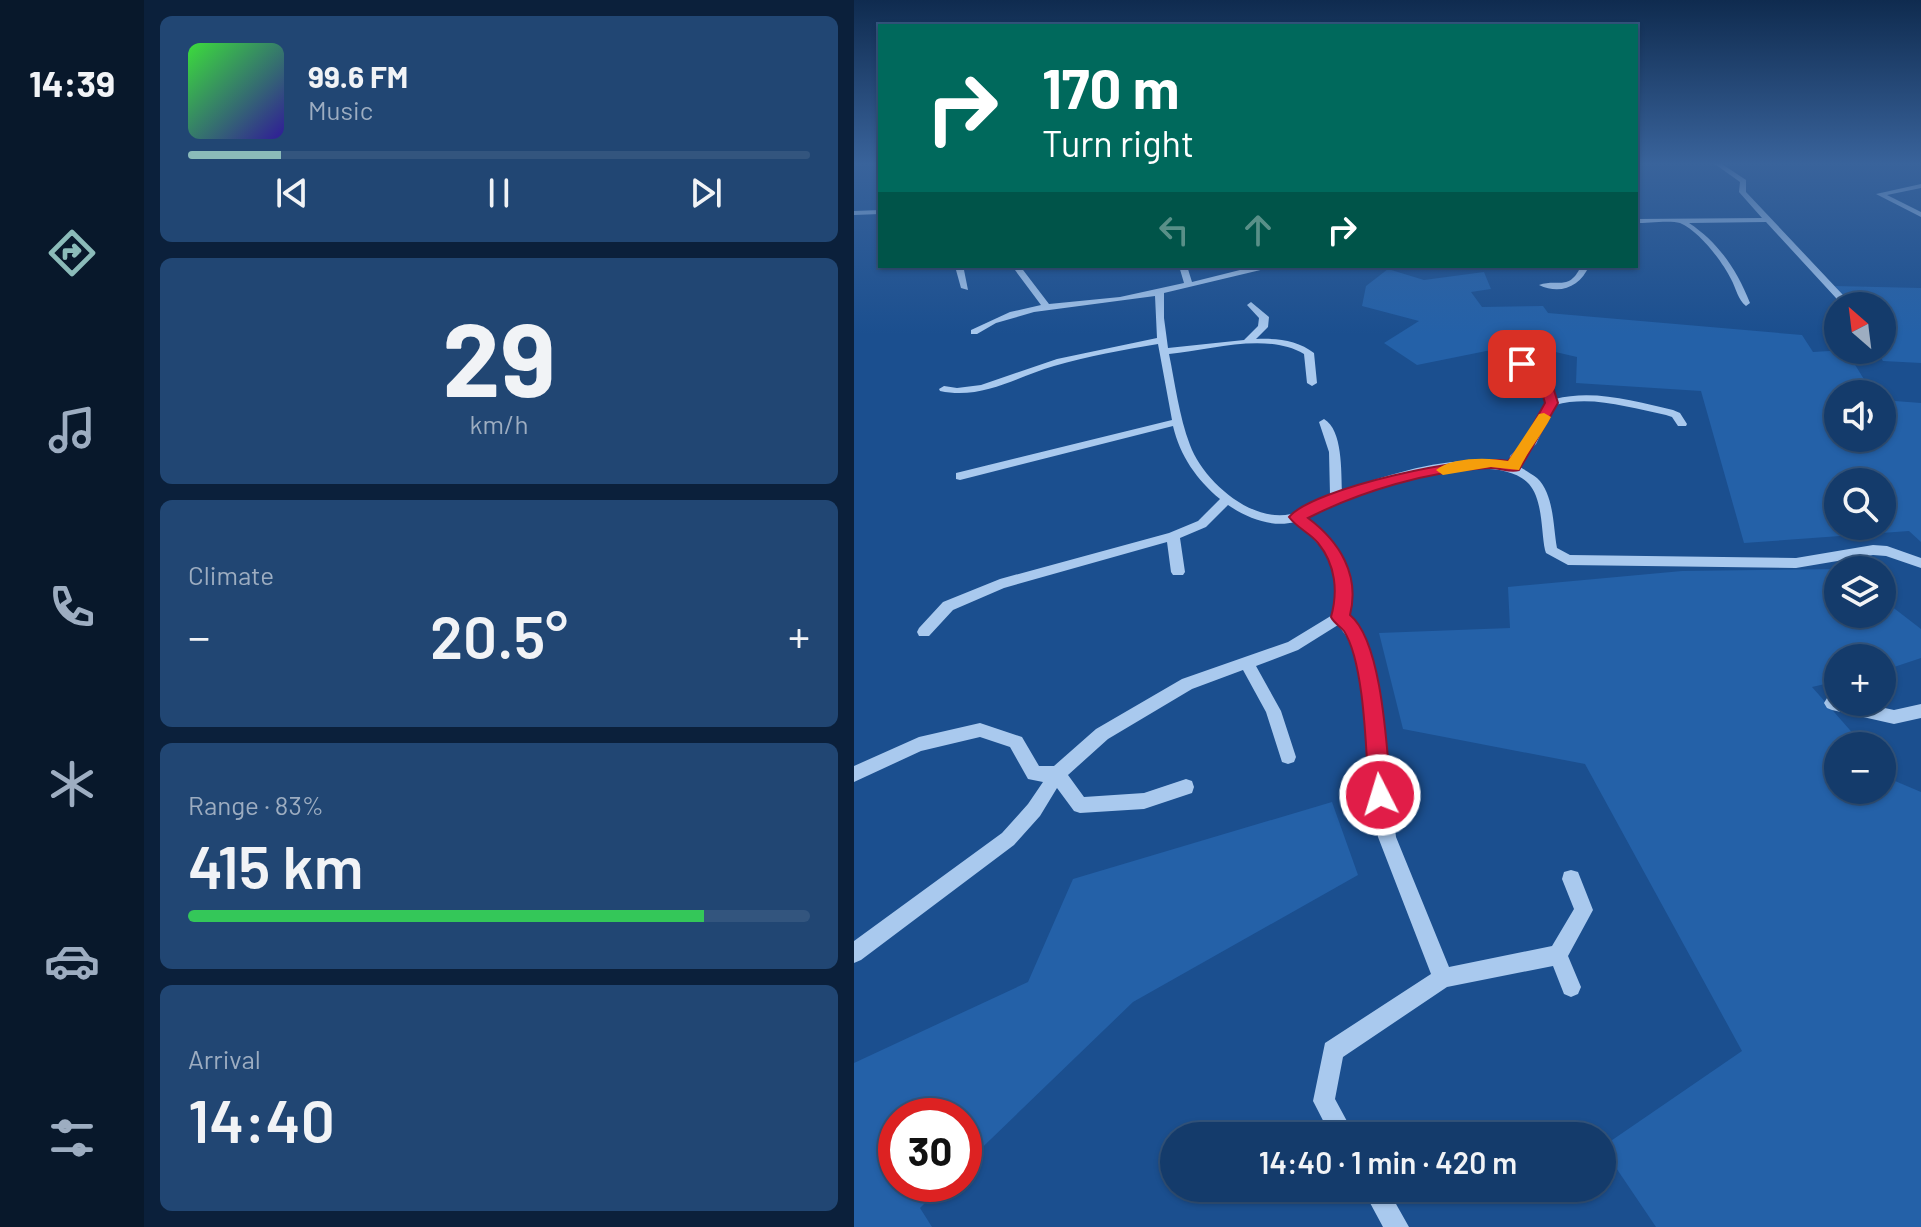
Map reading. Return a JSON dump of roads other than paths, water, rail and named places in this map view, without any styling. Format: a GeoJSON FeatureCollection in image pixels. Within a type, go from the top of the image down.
{"type":"FeatureCollection","features":[{"type":"Feature","properties":{"kind":"street"},"geometry":{"type":"LineString","coordinates":[[1638,221],[1770,220],[1835,292]]}},
{"type":"Feature","properties":{"kind":"street"},"geometry":{"type":"LineString","coordinates":[[1683,222],[1722,255],[1734,271],[1746,303]]}},
{"type":"Feature","properties":{"kind":"street"},"geometry":{"type":"LineString","coordinates":[[962,268],[965,288]]}},
{"type":"Feature","properties":{"kind":"street"},"geometry":{"type":"LineString","coordinates":[[1017,268],[1045,305]]}},
{"type":"Feature","properties":{"kind":"street"},"geometry":{"type":"LineString","coordinates":[[1184,268],[1188,283]]}},
{"type":"Feature","properties":{"kind":"street"},"geometry":{"type":"LineString","coordinates":[[974,332],[1045,305],[1112,301],[1263,268]]}},
{"type":"Feature","properties":{"kind":"street"},"geometry":{"type":"LineString","coordinates":[[1543,285],[1572,285],[1578,282],[1584,268]]}},
{"type":"Feature","properties":{"kind":"street"},"geometry":{"type":"LineString","coordinates":[[1160,292],[1164,346],[1185,455],[1225,501],[1256,516],[1297,517],[1336,497],[1457,467],[1491,462],[1514,467],[1538,488],[1551,550],[1568,560],[1796,563],[1873,550],[1887,551],[1921,563]]}},
{"type":"Feature","properties":{"kind":"street"},"geometry":{"type":"LineString","coordinates":[[1247,342],[1263,327],[1264,317],[1251,305]]}},
{"type":"Feature","properties":{"kind":"street"},"geometry":{"type":"LineString","coordinates":[[944,389],[954,392],[988,386],[1044,366],[1164,346],[1247,342],[1301,345],[1309,353],[1312,383]]}},
{"type":"Feature","properties":{"kind":"street"},"geometry":{"type":"LineString","coordinates":[[1514,467],[1516,456],[1530,444],[1551,403],[1547,387],[1522,364]]}},
{"type":"Feature","properties":{"kind":"street"},"geometry":{"type":"LineString","coordinates":[[1551,403],[1579,399],[1616,402],[1669,412],[1682,424]]}},
{"type":"Feature","properties":{"kind":"street"},"geometry":{"type":"LineString","coordinates":[[960,476],[1178,422]]}},
{"type":"Feature","properties":{"kind":"street"},"geometry":{"type":"LineString","coordinates":[[1324,422],[1335,452],[1336,497]]}},
{"type":"Feature","properties":{"kind":"street"},"geometry":{"type":"LineString","coordinates":[[924,632],[948,606],[1000,584],[1173,536],[1202,524],[1225,501]]}},
{"type":"Feature","properties":{"kind":"street"},"geometry":{"type":"LineString","coordinates":[[854,953],[978,865],[1008,839],[1034,810],[1057,774],[1102,734],[1187,684],[1293,646],[1340,617],[1346,593],[1338,563],[1324,539],[1297,517]]}},
{"type":"Feature","properties":{"kind":"street"},"geometry":{"type":"LineString","coordinates":[[1173,536],[1178,572]]}},
{"type":"Feature","properties":{"kind":"street"},"geometry":{"type":"LineString","coordinates":[[1340,617],[1352,627],[1364,666],[1387,837],[1443,978]]}},
{"type":"Feature","properties":{"kind":"street"},"geometry":{"type":"LineString","coordinates":[[1246,662],[1278,721],[1288,757]]}},
{"type":"Feature","properties":{"kind":"street"},"geometry":{"type":"LineString","coordinates":[[1890,716],[1921,711]]}},
{"type":"Feature","properties":{"kind":"street"},"geometry":{"type":"LineString","coordinates":[[854,774],[919,744],[980,730],[1016,742],[1034,774],[1057,774]]}},
{"type":"Feature","properties":{"kind":"street"},"geometry":{"type":"LineString","coordinates":[[1057,774],[1080,805],[1144,801],[1186,787]]}},
{"type":"Feature","properties":{"kind":"street"},"geometry":{"type":"LineString","coordinates":[[1336,1122],[1324,1101],[1333,1051],[1443,978],[1558,955],[1584,910],[1571,879]]}},
{"type":"Feature","properties":{"kind":"street"},"geometry":{"type":"LineString","coordinates":[[1558,955],[1571,987]]}},
{"type":"Feature","properties":{"kind":"street"},"geometry":{"type":"LineString","coordinates":[[1382,1202],[1397,1227]]}}]}
